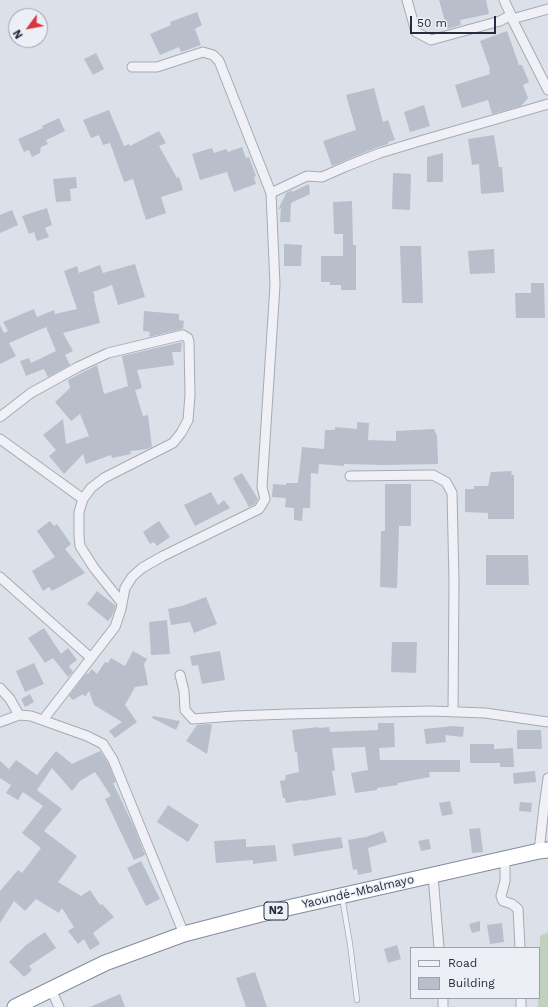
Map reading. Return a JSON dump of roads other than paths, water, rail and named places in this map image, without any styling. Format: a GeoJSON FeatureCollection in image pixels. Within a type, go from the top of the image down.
{"type":"FeatureCollection","features":[{"type":"Feature","properties":{"kind":"highway","name":"Yaoundé-Mbalmayo"},"geometry":{"type":"LineString","coordinates":[[15,1007],[105,963],[184,934],[261,914],[543,851]]}},
{"type":"Feature","properties":{"kind":"street"},"geometry":{"type":"LineString","coordinates":[[407,0],[416,32],[431,40],[500,22],[511,17],[548,9]]}},
{"type":"Feature","properties":{"kind":"street"},"geometry":{"type":"LineString","coordinates":[[504,0],[548,90]]}},
{"type":"Feature","properties":{"kind":"street"},"geometry":{"type":"LineString","coordinates":[[43,720],[115,627],[126,588],[132,578],[142,568],[259,509],[265,499],[262,487],[275,285],[271,193],[219,61],[213,55],[203,52],[157,68],[132,67]]}},
{"type":"Feature","properties":{"kind":"street"},"geometry":{"type":"LineString","coordinates":[[271,193],[307,176],[322,177],[380,153],[420,140],[548,104]]}},
{"type":"Feature","properties":{"kind":"street"},"geometry":{"type":"LineString","coordinates":[[0,417],[31,393],[78,367],[108,353],[183,335],[188,338],[190,342],[190,395],[188,420],[181,433],[172,443],[104,478],[91,488],[82,499],[79,512],[80,546],[94,568],[122,603]]}},
{"type":"Feature","properties":{"kind":"street"},"geometry":{"type":"LineString","coordinates":[[0,439],[82,499]]}},
{"type":"Feature","properties":{"kind":"street"},"geometry":{"type":"LineString","coordinates":[[350,476],[433,475],[446,482],[452,493],[454,712]]}},
{"type":"Feature","properties":{"kind":"street"},"geometry":{"type":"LineString","coordinates":[[0,577],[91,658]]}},
{"type":"Feature","properties":{"kind":"street"},"geometry":{"type":"LineString","coordinates":[[180,675],[184,691],[185,710],[193,719],[234,716],[386,711],[485,713],[548,722]]}},
{"type":"Feature","properties":{"kind":"street"},"geometry":{"type":"LineString","coordinates":[[0,688],[10,700],[19,715]]}},
{"type":"Feature","properties":{"kind":"street"},"geometry":{"type":"LineString","coordinates":[[0,722],[19,715],[31,716],[87,736],[103,744],[113,760],[184,934]]}},
{"type":"Feature","properties":{"kind":"street"},"geometry":{"type":"LineString","coordinates":[[543,851],[548,778]]}},
{"type":"Feature","properties":{"kind":"street"},"geometry":{"type":"LineString","coordinates":[[505,859],[505,881],[501,896],[503,901],[512,904],[518,909],[520,947]]}},
{"type":"Feature","properties":{"kind":"street"},"geometry":{"type":"LineString","coordinates":[[433,876],[439,947]]}},
{"type":"Feature","properties":{"kind":"street"},"geometry":{"type":"LineString","coordinates":[[51,989],[59,1007]]}},
{"type":"Feature","properties":{"kind":"lane"},"geometry":{"type":"LineString","coordinates":[[341,896],[350,944],[357,1000]]}}]}
